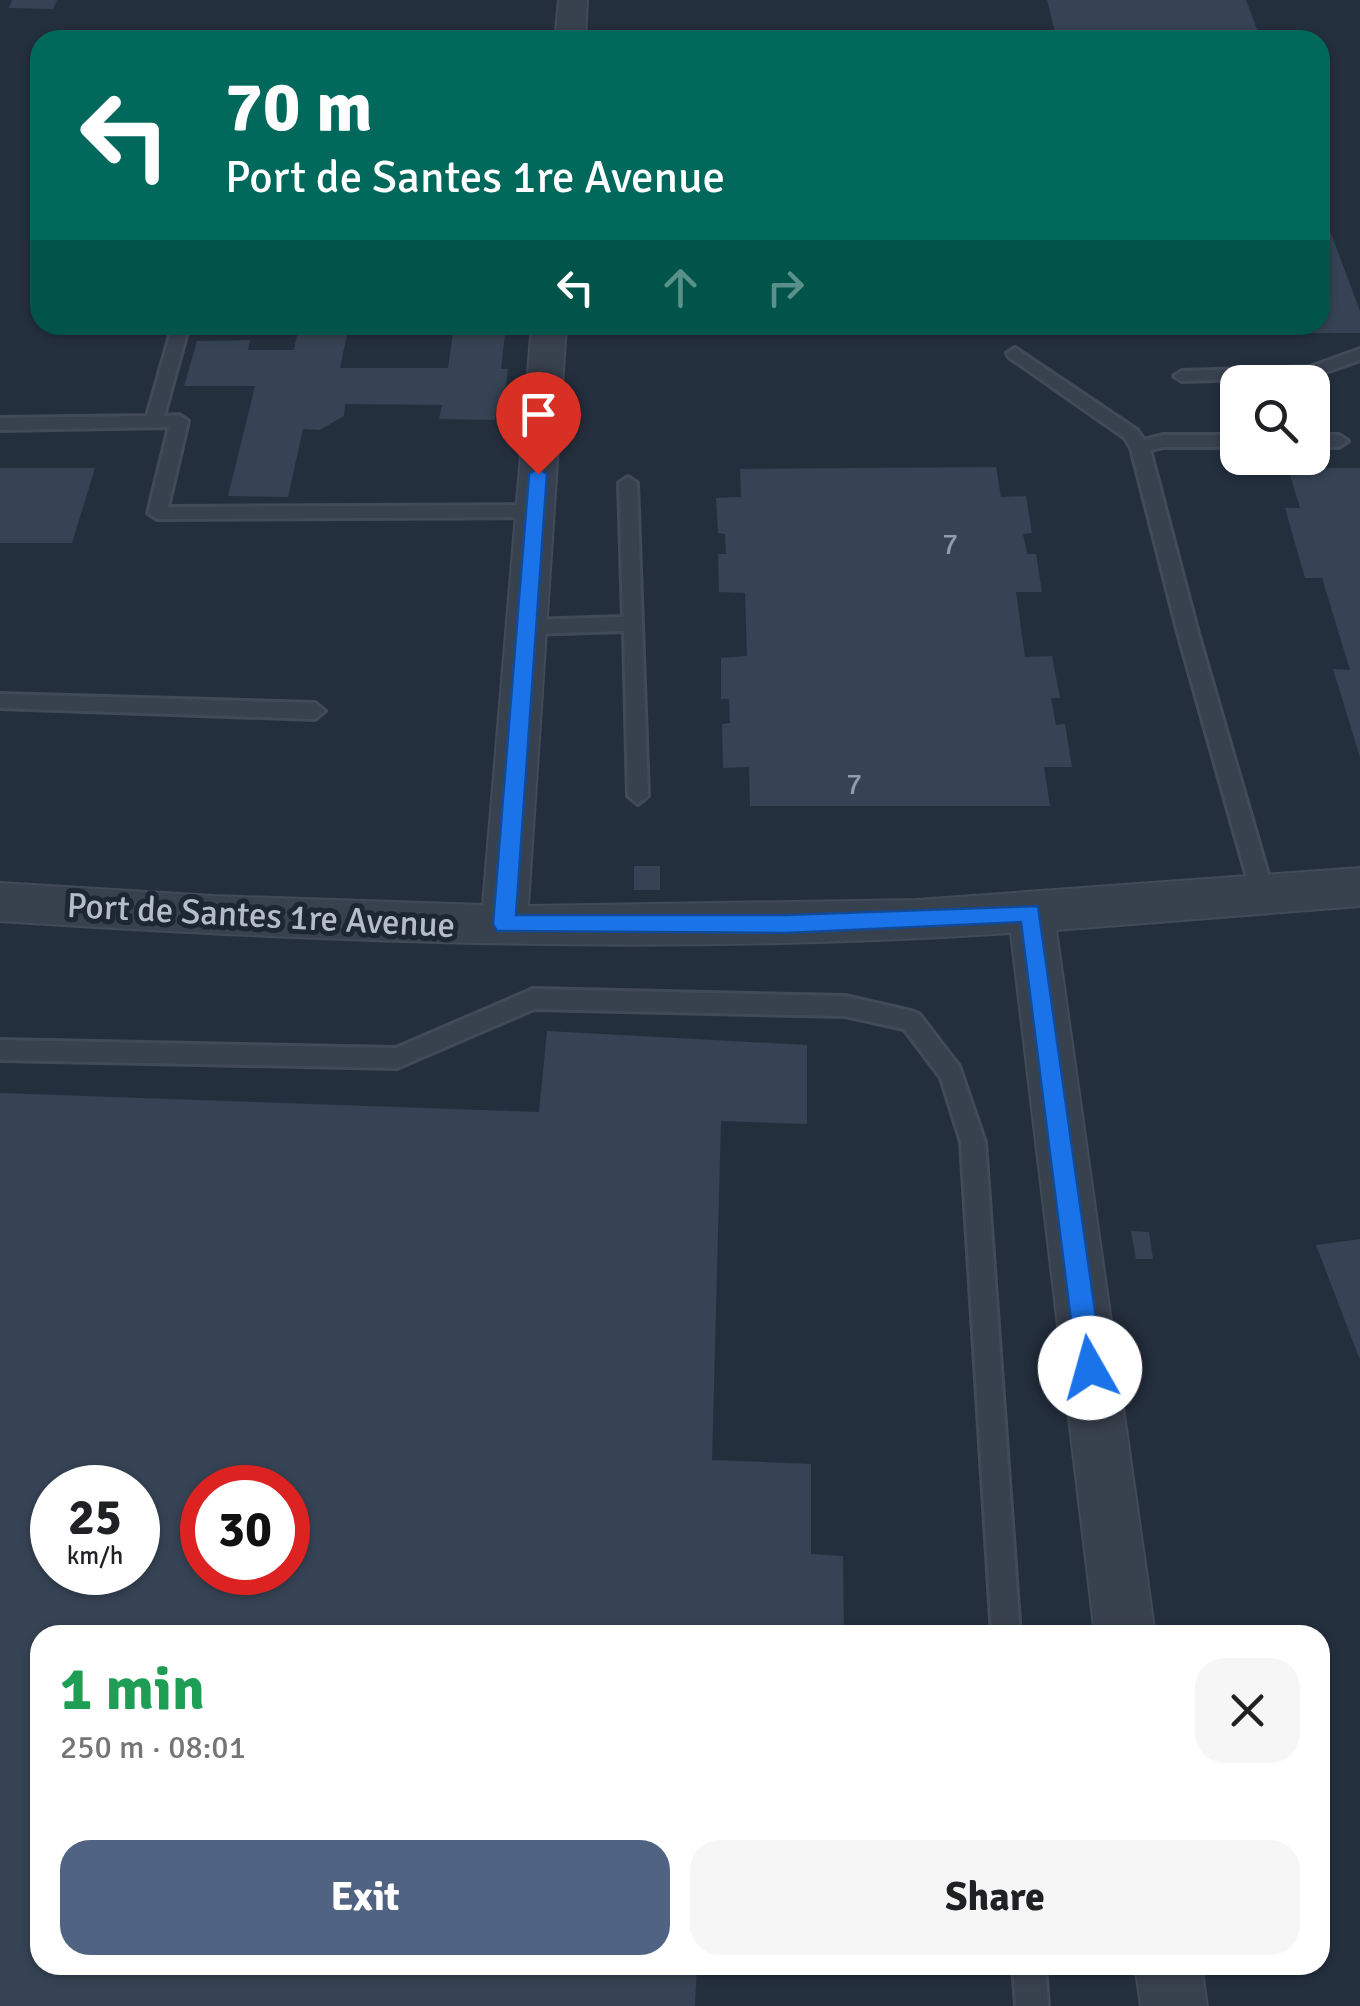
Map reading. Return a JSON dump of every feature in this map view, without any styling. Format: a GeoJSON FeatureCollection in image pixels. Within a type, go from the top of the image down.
{"type":"FeatureCollection","features":[{"type":"Feature","properties":{"kind":"street"},"geometry":{"type":"LineString","coordinates":[[571,30],[573,0]]}},
{"type":"Feature","properties":{"kind":"street"},"geometry":{"type":"LineString","coordinates":[[504,924],[548,335]]}},
{"type":"Feature","properties":{"kind":"street","name":"Port de Santes 1re Avenue"},"geometry":{"type":"LineString","coordinates":[[0,902],[313,920],[768,924],[1030,912],[1360,887]]}},
{"type":"Feature","properties":{"kind":"street"},"geometry":{"type":"LineString","coordinates":[[1030,912],[1124,1625]]}},
{"type":"Feature","properties":{"kind":"street"},"geometry":{"type":"LineString","coordinates":[[1169,1975],[1174,2006]]}},
{"type":"Feature","properties":{"kind":"lane"},"geometry":{"type":"LineString","coordinates":[[154,422],[178,335]]}},
{"type":"Feature","properties":{"kind":"lane"},"geometry":{"type":"LineString","coordinates":[[1015,352],[1131,434],[1140,447],[1263,895]]}},
{"type":"Feature","properties":{"kind":"lane"},"geometry":{"type":"LineString","coordinates":[[1182,376],[1312,372],[1360,354]]}},
{"type":"Feature","properties":{"kind":"lane"},"geometry":{"type":"LineString","coordinates":[[0,424],[179,422],[157,513],[535,511]]}},
{"type":"Feature","properties":{"kind":"lane"},"geometry":{"type":"LineString","coordinates":[[1140,447],[1163,441],[1220,441]]}},
{"type":"Feature","properties":{"kind":"lane"},"geometry":{"type":"LineString","coordinates":[[1330,441],[1338,441]]}},
{"type":"Feature","properties":{"kind":"lane"},"geometry":{"type":"LineString","coordinates":[[628,483],[638,796]]}},
{"type":"Feature","properties":{"kind":"lane"},"geometry":{"type":"LineString","coordinates":[[527,627],[633,624]]}},
{"type":"Feature","properties":{"kind":"lane"},"geometry":{"type":"LineString","coordinates":[[0,701],[315,711]]}},
{"type":"Feature","properties":{"kind":"lane"},"geometry":{"type":"LineString","coordinates":[[0,1050],[397,1058],[534,999],[846,1006],[911,1021],[951,1072],[972,1142],[1005,1625]]}},
{"type":"Feature","properties":{"kind":"lane"},"geometry":{"type":"LineString","coordinates":[[1030,1975],[1032,2006]]}},
{"type":"Feature","properties":{"kind":"building"},"geometry":{"type":"Polygon","coordinates":[[[12,0],[57,0],[53,9],[9,8],[12,0]]]}},
{"type":"Feature","properties":{"kind":"building"},"geometry":{"type":"Polygon","coordinates":[[[1047,0],[1246,0],[1257,30],[1054,30],[1047,0]]]}},
{"type":"Feature","properties":{"kind":"building"},"geometry":{"type":"Polygon","coordinates":[[[1330,231],[1360,311],[1360,333],[1330,333],[1330,231]]]}},
{"type":"Feature","properties":{"kind":"building"},"geometry":{"type":"Polygon","coordinates":[[[297,335],[347,335],[340,368],[448,368],[453,335],[505,335],[501,369],[508,369],[504,405],[497,405],[495,420],[439,419],[442,405],[345,404],[344,416],[320,430],[303,429],[288,497],[228,496],[255,386],[184,386],[197,341],[250,340],[248,350],[294,350],[297,335]]]}},
{"type":"Feature","properties":{"kind":"building"},"geometry":{"type":"Polygon","coordinates":[[[996,467],[1001,497],[1026,496],[1032,533],[1023,534],[1027,554],[1036,554],[1042,592],[1016,592],[1025,657],[1052,656],[1060,698],[1051,698],[1056,725],[1065,724],[1072,767],[1044,767],[1050,806],[750,806],[749,767],[723,768],[722,724],[730,723],[729,699],[721,699],[721,658],[747,656],[745,593],[719,592],[718,554],[726,554],[725,534],[718,533],[716,498],[741,497],[740,469],[996,467]]]}},
{"type":"Feature","properties":{"kind":"building"},"geometry":{"type":"Polygon","coordinates":[[[0,468],[95,468],[72,543],[0,543],[0,468]]]}},
{"type":"Feature","properties":{"kind":"building"},"geometry":{"type":"Polygon","coordinates":[[[1330,468],[1360,468],[1360,757],[1333,669],[1350,670],[1322,578],[1305,578],[1285,508],[1300,508],[1290,475],[1330,475],[1330,468]]]}},
{"type":"Feature","properties":{"kind":"building"},"geometry":{"type":"Polygon","coordinates":[[[634,866],[660,866],[660,890],[634,890],[634,866]]]}},
{"type":"Feature","properties":{"kind":"building"},"geometry":{"type":"Polygon","coordinates":[[[547,1031],[807,1045],[807,1124],[721,1121],[712,1460],[811,1464],[811,1554],[843,1556],[844,1625],[30,1625],[30,1975],[697,1975],[695,2006],[0,2006],[0,1093],[539,1112],[547,1031]]]}},
{"type":"Feature","properties":{"kind":"building"},"geometry":{"type":"Polygon","coordinates":[[[1131,1231],[1149,1232],[1153,1259],[1136,1259],[1131,1231]]]}},
{"type":"Feature","properties":{"kind":"building"},"geometry":{"type":"Polygon","coordinates":[[[1360,1239],[1360,1360],[1316,1245],[1360,1239]]]}},
{"type":"Feature","properties":{"kind":"route"},"geometry":{"type":"LineString","coordinates":[[538,474],[504,924],[704,926],[1030,912],[1090,1368]]}}]}
